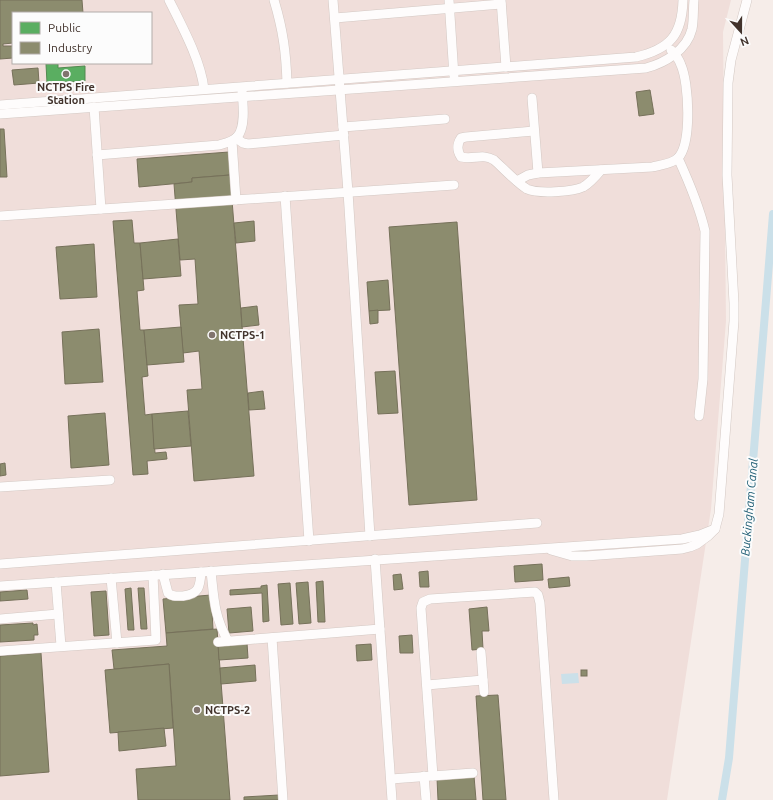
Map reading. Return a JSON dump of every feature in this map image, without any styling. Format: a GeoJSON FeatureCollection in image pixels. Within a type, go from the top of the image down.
{"type":"FeatureCollection","features":[{"type":"Feature","properties":{"kind":"lane"},"geometry":{"type":"LineString","coordinates":[[169,0],[202,74],[204,90]]}},
{"type":"Feature","properties":{"kind":"lane"},"geometry":{"type":"LineString","coordinates":[[274,0],[281,23],[286,48],[288,83]]}},
{"type":"Feature","properties":{"kind":"lane"},"geometry":{"type":"LineString","coordinates":[[333,0],[344,131],[370,536]]}},
{"type":"Feature","properties":{"kind":"lane"},"geometry":{"type":"LineString","coordinates":[[0,105],[636,57],[658,50],[671,40],[681,22],[684,0]]}},
{"type":"Feature","properties":{"kind":"lane"},"geometry":{"type":"LineString","coordinates":[[0,114],[646,68],[658,65],[679,51],[687,40],[692,30],[694,0]]}},
{"type":"Feature","properties":{"kind":"lane"},"geometry":{"type":"LineString","coordinates":[[0,586],[682,539],[700,535],[715,529],[719,514],[734,321],[727,175],[728,83],[733,53],[747,0]]}},
{"type":"Feature","properties":{"kind":"lane"},"geometry":{"type":"LineString","coordinates":[[334,18],[449,4],[501,2],[506,67]]}},
{"type":"Feature","properties":{"kind":"lane"},"geometry":{"type":"LineString","coordinates":[[449,4],[455,81]]}},
{"type":"Feature","properties":{"kind":"lane"},"geometry":{"type":"LineString","coordinates":[[517,181],[528,175],[538,173],[652,167],[666,164],[678,158],[684,148],[688,114],[688,94],[681,64],[667,44]]}},
{"type":"Feature","properties":{"kind":"lane"},"geometry":{"type":"LineString","coordinates":[[97,155],[220,145],[234,140],[242,128],[242,87]]}},
{"type":"Feature","properties":{"kind":"lane"},"geometry":{"type":"LineString","coordinates":[[532,98],[538,173]]}},
{"type":"Feature","properties":{"kind":"lane"},"geometry":{"type":"LineString","coordinates":[[94,107],[101,209]]}},
{"type":"Feature","properties":{"kind":"lane"},"geometry":{"type":"LineString","coordinates":[[234,140],[248,144],[445,119]]}},
{"type":"Feature","properties":{"kind":"lane"},"geometry":{"type":"LineString","coordinates":[[534,131],[460,138],[458,148],[461,157],[488,157],[526,188],[533,191],[576,189],[592,181],[601,170]]}},
{"type":"Feature","properties":{"kind":"lane"},"geometry":{"type":"LineString","coordinates":[[234,140],[236,200]]}},
{"type":"Feature","properties":{"kind":"lane"},"geometry":{"type":"LineString","coordinates":[[678,158],[697,201],[705,231],[703,379],[699,416]]}},
{"type":"Feature","properties":{"kind":"lane"},"geometry":{"type":"LineString","coordinates":[[0,216],[454,184]]}},
{"type":"Feature","properties":{"kind":"lane"},"geometry":{"type":"LineString","coordinates":[[285,196],[308,541]]}},
{"type":"Feature","properties":{"kind":"lane"},"geometry":{"type":"LineString","coordinates":[[0,487],[110,480]]}},
{"type":"Feature","properties":{"kind":"lane"},"geometry":{"type":"LineString","coordinates":[[0,564],[537,523]]}},
{"type":"Feature","properties":{"kind":"lane"},"geometry":{"type":"LineString","coordinates":[[375,559],[392,800]]}},
{"type":"Feature","properties":{"kind":"lane"},"geometry":{"type":"LineString","coordinates":[[211,571],[216,614],[220,627],[228,641]]}},
{"type":"Feature","properties":{"kind":"lane"},"geometry":{"type":"LineString","coordinates":[[163,574],[168,593],[175,596],[192,595],[195,593],[200,581],[201,572]]}},
{"type":"Feature","properties":{"kind":"lane"},"geometry":{"type":"LineString","coordinates":[[0,651],[156,640],[153,575]]}},
{"type":"Feature","properties":{"kind":"lane"},"geometry":{"type":"LineString","coordinates":[[111,578],[117,642]]}},
{"type":"Feature","properties":{"kind":"lane"},"geometry":{"type":"LineString","coordinates":[[56,582],[61,646]]}},
{"type":"Feature","properties":{"kind":"lane"},"geometry":{"type":"LineString","coordinates":[[426,800],[429,776],[426,685],[421,608],[424,601],[430,599],[531,591],[537,593],[540,603],[554,800]]}},
{"type":"Feature","properties":{"kind":"lane"},"geometry":{"type":"LineString","coordinates":[[0,618],[58,614]]}},
{"type":"Feature","properties":{"kind":"lane"},"geometry":{"type":"LineString","coordinates":[[218,642],[380,629]]}},
{"type":"Feature","properties":{"kind":"lane"},"geometry":{"type":"LineString","coordinates":[[272,638],[283,800]]}},
{"type":"Feature","properties":{"kind":"lane"},"geometry":{"type":"LineString","coordinates":[[481,652],[484,692]]}},
{"type":"Feature","properties":{"kind":"lane"},"geometry":{"type":"LineString","coordinates":[[426,685],[483,680]]}},
{"type":"Feature","properties":{"kind":"lane"},"geometry":{"type":"LineString","coordinates":[[391,779],[473,773]]}},
{"type":"Feature","properties":{"kind":"shaded area"},"geometry":{"type":"Polygon","coordinates":[[[0,0],[731,0],[723,32],[726,321],[711,509],[667,800],[0,800],[0,0]]]}},
{"type":"Feature","properties":{"kind":"water"},"geometry":{"type":"Polygon","coordinates":[[[578,673],[579,683],[562,684],[561,674],[578,673]]]}},
{"type":"Feature","properties":{"kind":"building: Public","name":"NCTPS Fire Station"},"geometry":{"type":"Polygon","coordinates":[[[46,64],[58,64],[58,68],[85,66],[85,81],[47,83],[46,64]]]}},
{"type":"Feature","properties":{"kind":"building: Industry"},"geometry":{"type":"Polygon","coordinates":[[[0,0],[82,0],[83,12],[12,12],[12,43],[3,44],[3,46],[12,46],[12,58],[0,59],[0,0]]]}},
{"type":"Feature","properties":{"kind":"building: Industry"},"geometry":{"type":"Polygon","coordinates":[[[38,68],[39,83],[14,85],[12,70],[38,68]]]}},
{"type":"Feature","properties":{"kind":"building: Industry"},"geometry":{"type":"Polygon","coordinates":[[[650,90],[654,114],[639,116],[636,92],[650,90]]]}},
{"type":"Feature","properties":{"kind":"building: Industry"},"geometry":{"type":"Polygon","coordinates":[[[0,129],[4,129],[7,177],[0,177],[0,129]]]}},
{"type":"Feature","properties":{"kind":"building: Industry"},"geometry":{"type":"Polygon","coordinates":[[[229,152],[230,175],[192,178],[192,182],[139,187],[137,159],[229,152]]]}},
{"type":"Feature","properties":{"kind":"building: Industry","name":"NCTPS-1"},"geometry":{"type":"Polygon","coordinates":[[[230,175],[254,476],[194,481],[187,390],[202,389],[199,351],[183,353],[179,305],[198,304],[195,259],[180,260],[174,184],[192,182],[192,178],[230,175]]]}},
{"type":"Feature","properties":{"kind":"building: Industry"},"geometry":{"type":"Polygon","coordinates":[[[132,220],[134,243],[140,243],[144,290],[137,291],[140,330],[144,330],[148,376],[142,377],[145,415],[152,414],[155,453],[166,452],[167,459],[147,461],[148,474],[133,475],[113,221],[132,220]]]}},
{"type":"Feature","properties":{"kind":"building: Industry"},"geometry":{"type":"Polygon","coordinates":[[[254,221],[255,241],[236,243],[234,223],[254,221]]]}},
{"type":"Feature","properties":{"kind":"building: Industry"},"geometry":{"type":"Polygon","coordinates":[[[457,222],[477,500],[409,505],[389,227],[457,222]]]}},
{"type":"Feature","properties":{"kind":"building: Industry"},"geometry":{"type":"Polygon","coordinates":[[[178,239],[181,276],[143,279],[140,243],[178,239]]]}},
{"type":"Feature","properties":{"kind":"building: Industry"},"geometry":{"type":"Polygon","coordinates":[[[94,244],[97,297],[60,299],[56,247],[94,244]]]}},
{"type":"Feature","properties":{"kind":"building: Industry"},"geometry":{"type":"Polygon","coordinates":[[[388,280],[390,310],[369,311],[367,282],[388,280]]]}},
{"type":"Feature","properties":{"kind":"building: Industry"},"geometry":{"type":"Polygon","coordinates":[[[257,306],[259,325],[242,327],[241,308],[257,306]]]}},
{"type":"Feature","properties":{"kind":"building: Industry"},"geometry":{"type":"Polygon","coordinates":[[[378,310],[378,323],[370,324],[369,311],[378,310]]]}},
{"type":"Feature","properties":{"kind":"building: Industry"},"geometry":{"type":"Polygon","coordinates":[[[181,327],[184,362],[147,365],[144,330],[181,327]]]}},
{"type":"Feature","properties":{"kind":"building: Industry"},"geometry":{"type":"Polygon","coordinates":[[[99,329],[103,382],[65,384],[62,332],[99,329]]]}},
{"type":"Feature","properties":{"kind":"building: Industry"},"geometry":{"type":"Polygon","coordinates":[[[395,371],[398,413],[378,414],[375,372],[395,371]]]}},
{"type":"Feature","properties":{"kind":"building: Industry"},"geometry":{"type":"Polygon","coordinates":[[[263,391],[265,409],[249,410],[248,393],[263,391]]]}},
{"type":"Feature","properties":{"kind":"building: Industry"},"geometry":{"type":"Polygon","coordinates":[[[188,411],[191,446],[154,449],[152,414],[188,411]]]}},
{"type":"Feature","properties":{"kind":"building: Industry"},"geometry":{"type":"Polygon","coordinates":[[[105,413],[109,465],[71,468],[68,416],[105,413]]]}},
{"type":"Feature","properties":{"kind":"building: Industry"},"geometry":{"type":"Polygon","coordinates":[[[5,463],[6,475],[0,476],[0,464],[5,463]]]}},
{"type":"Feature","properties":{"kind":"building: Industry"},"geometry":{"type":"Polygon","coordinates":[[[542,564],[543,580],[515,582],[514,566],[542,564]]]}},
{"type":"Feature","properties":{"kind":"building: Industry"},"geometry":{"type":"Polygon","coordinates":[[[428,571],[429,587],[420,587],[419,572],[428,571]]]}},
{"type":"Feature","properties":{"kind":"building: Industry"},"geometry":{"type":"Polygon","coordinates":[[[401,574],[403,589],[394,590],[393,575],[401,574]]]}},
{"type":"Feature","properties":{"kind":"building: Industry"},"geometry":{"type":"Polygon","coordinates":[[[569,577],[570,586],[549,588],[548,579],[569,577]]]}},
{"type":"Feature","properties":{"kind":"building: Industry"},"geometry":{"type":"Polygon","coordinates":[[[323,581],[325,622],[318,622],[316,582],[323,581]]]}},
{"type":"Feature","properties":{"kind":"building: Industry"},"geometry":{"type":"Polygon","coordinates":[[[308,582],[311,623],[299,624],[296,583],[308,582]]]}},
{"type":"Feature","properties":{"kind":"building: Industry"},"geometry":{"type":"Polygon","coordinates":[[[290,583],[293,624],[281,625],[278,584],[290,583]]]}},
{"type":"Feature","properties":{"kind":"building: Industry"},"geometry":{"type":"Polygon","coordinates":[[[267,585],[269,621],[263,622],[262,593],[230,595],[230,590],[261,588],[261,586],[267,585]]]}},
{"type":"Feature","properties":{"kind":"building: Industry"},"geometry":{"type":"Polygon","coordinates":[[[131,588],[134,630],[128,630],[125,589],[131,588]]]}},
{"type":"Feature","properties":{"kind":"building: Industry"},"geometry":{"type":"Polygon","coordinates":[[[138,588],[144,588],[147,629],[141,629],[138,588]]]}},
{"type":"Feature","properties":{"kind":"building: Industry"},"geometry":{"type":"Polygon","coordinates":[[[27,590],[28,599],[0,601],[0,592],[27,590]]]}},
{"type":"Feature","properties":{"kind":"building: Industry"},"geometry":{"type":"Polygon","coordinates":[[[106,591],[109,635],[94,636],[91,592],[106,591]]]}},
{"type":"Feature","properties":{"kind":"building: Industry"},"geometry":{"type":"Polygon","coordinates":[[[211,595],[213,629],[166,633],[163,599],[211,595]]]}},
{"type":"Feature","properties":{"kind":"building: Industry"},"geometry":{"type":"Polygon","coordinates":[[[251,607],[253,631],[229,633],[227,609],[251,607]]]}},
{"type":"Feature","properties":{"kind":"building: Industry"},"geometry":{"type":"Polygon","coordinates":[[[487,607],[489,631],[482,631],[483,649],[472,650],[469,609],[487,607]]]}},
{"type":"Feature","properties":{"kind":"building: Industry"},"geometry":{"type":"Polygon","coordinates":[[[33,623],[33,625],[37,624],[38,635],[34,635],[34,640],[0,642],[0,625],[33,623]]]}},
{"type":"Feature","properties":{"kind":"building: Industry","name":"NCTPS-2"},"geometry":{"type":"Polygon","coordinates":[[[217,629],[230,800],[138,800],[136,769],[176,766],[169,664],[114,669],[112,650],[167,646],[166,633],[217,629]]]}},
{"type":"Feature","properties":{"kind":"building: Industry"},"geometry":{"type":"Polygon","coordinates":[[[412,635],[413,653],[400,653],[399,636],[412,635]]]}},
{"type":"Feature","properties":{"kind":"building: Industry"},"geometry":{"type":"Polygon","coordinates":[[[247,643],[248,658],[219,660],[218,645],[247,643]]]}},
{"type":"Feature","properties":{"kind":"building: Industry"},"geometry":{"type":"Polygon","coordinates":[[[371,644],[372,660],[357,661],[356,645],[371,644]]]}},
{"type":"Feature","properties":{"kind":"building: Industry"},"geometry":{"type":"Polygon","coordinates":[[[41,653],[49,772],[0,776],[0,656],[41,653]]]}},
{"type":"Feature","properties":{"kind":"building: Industry"},"geometry":{"type":"Polygon","coordinates":[[[169,664],[173,728],[110,733],[105,670],[169,664]]]}},
{"type":"Feature","properties":{"kind":"building: Industry"},"geometry":{"type":"Polygon","coordinates":[[[255,665],[256,681],[221,684],[220,668],[255,665]]]}},
{"type":"Feature","properties":{"kind":"building: Industry"},"geometry":{"type":"Polygon","coordinates":[[[581,670],[587,670],[587,676],[581,676],[581,670]]]}},
{"type":"Feature","properties":{"kind":"building: Industry"},"geometry":{"type":"Polygon","coordinates":[[[498,695],[506,800],[483,800],[476,696],[498,695]]]}},
{"type":"Feature","properties":{"kind":"building: Industry"},"geometry":{"type":"Polygon","coordinates":[[[164,728],[166,746],[119,751],[118,732],[164,728]]]}},
{"type":"Feature","properties":{"kind":"building: Industry"},"geometry":{"type":"Polygon","coordinates":[[[474,776],[476,800],[438,800],[437,778],[474,776]]]}},
{"type":"Feature","properties":{"kind":"building: Industry"},"geometry":{"type":"Polygon","coordinates":[[[279,795],[279,800],[244,800],[244,797],[279,795]]]}},
{"type":"Feature","properties":{"kind":"waterway","name":"Buckingham Canal"},"geometry":{"type":"LineString","coordinates":[[722,800],[729,758],[773,214]]}},
{"type":"Feature","properties":{"kind":"place","name":"NCTPS Fire Station"},"geometry":{"type":"Point","coordinates":[66,74]}},
{"type":"Feature","properties":{"kind":"place","name":"NCTPS-1"},"geometry":{"type":"Point","coordinates":[212,335]}},
{"type":"Feature","properties":{"kind":"place","name":"NCTPS-2"},"geometry":{"type":"Point","coordinates":[197,710]}}]}
